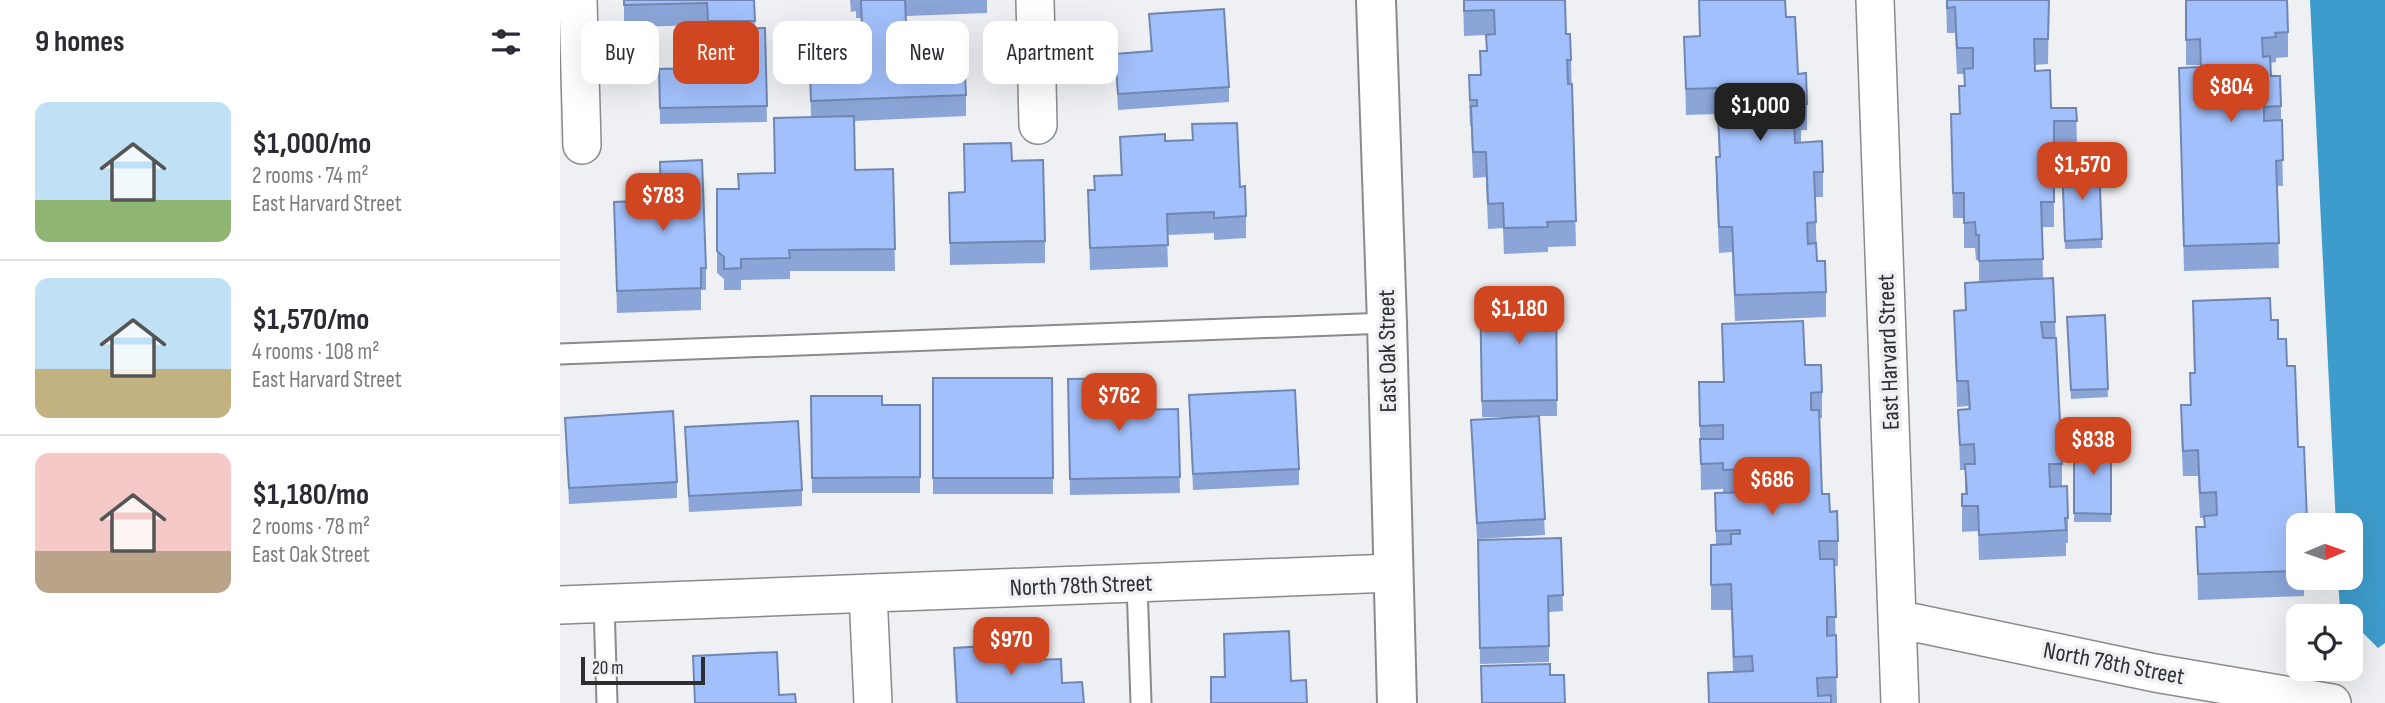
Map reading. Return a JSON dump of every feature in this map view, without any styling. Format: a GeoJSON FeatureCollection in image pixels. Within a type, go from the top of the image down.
{"type":"FeatureCollection","features":[{"type":"Feature","properties":{"kind":"street"},"geometry":{"type":"LineString","coordinates":[[578,0],[582,145]]}},
{"type":"Feature","properties":{"kind":"street"},"geometry":{"type":"LineString","coordinates":[[1035,0],[1038,125]]}},
{"type":"Feature","properties":{"kind":"street","name":"East Oak Street"},"geometry":{"type":"LineString","coordinates":[[1376,0],[1396,703]]}},
{"type":"Feature","properties":{"kind":"street","name":"East Harvard Street"},"geometry":{"type":"LineString","coordinates":[[1875,0],[1900,703]]}},
{"type":"Feature","properties":{"kind":"street","name":"North 78th Street"},"geometry":{"type":"LineString","coordinates":[[560,605],[1392,573]]}},
{"type":"Feature","properties":{"kind":"street"},"geometry":{"type":"LineString","coordinates":[[868,593],[873,703]]}},
{"type":"Feature","properties":{"kind":"street","name":"North 78th Street"},"geometry":{"type":"LineString","coordinates":[[1897,619],[2155,673],[2332,703]]}},
{"type":"Feature","properties":{"kind":"lane"},"geometry":{"type":"LineString","coordinates":[[560,354],[1387,323]]}},
{"type":"Feature","properties":{"kind":"lane"},"geometry":{"type":"LineString","coordinates":[[1137,583],[1141,703]]}},
{"type":"Feature","properties":{"kind":"lane"},"geometry":{"type":"LineString","coordinates":[[604,603],[607,703]]}},
{"type":"Feature","properties":{"kind":"water"},"geometry":{"type":"Polygon","coordinates":[[[2310,0],[2385,0],[2385,643],[2378,648],[2363,633],[2363,604],[2340,604],[2339,590],[2363,590],[2363,513],[2335,513],[2310,0]]]}},
{"type":"Feature","properties":{"kind":"building"},"geometry":{"type":"Polygon","coordinates":[[[624,0],[754,0],[755,21],[708,21],[707,3],[624,5],[624,0]]]}},
{"type":"Feature","properties":{"kind":"building"},"geometry":{"type":"Polygon","coordinates":[[[861,0],[905,0],[906,21],[886,21],[886,84],[965,84],[966,95],[811,101],[810,84],[872,84],[872,21],[862,21],[861,0]]]}},
{"type":"Feature","properties":{"kind":"building"},"geometry":{"type":"Polygon","coordinates":[[[1464,0],[1565,0],[1566,34],[1570,34],[1571,60],[1567,60],[1568,84],[1572,84],[1576,221],[1547,222],[1548,227],[1504,228],[1503,203],[1488,204],[1486,152],[1473,152],[1471,106],[1477,106],[1477,100],[1470,100],[1469,75],[1481,75],[1480,51],[1487,51],[1486,35],[1495,34],[1494,10],[1464,11],[1464,0]]]}},
{"type":"Feature","properties":{"kind":"building"},"geometry":{"type":"Polygon","coordinates":[[[1699,0],[1785,0],[1786,17],[1795,17],[1798,74],[1806,73],[1807,104],[1801,104],[1801,123],[1794,123],[1795,143],[1822,141],[1823,172],[1814,172],[1816,222],[1807,223],[1808,244],[1816,243],[1817,261],[1825,261],[1826,292],[1735,295],[1732,227],[1719,227],[1717,88],[1686,89],[1684,37],[1700,36],[1699,0]]]}},
{"type":"Feature","properties":{"kind":"building"},"geometry":{"type":"Polygon","coordinates":[[[1947,0],[2049,0],[2048,39],[2034,39],[2035,71],[2050,70],[2051,108],[2076,108],[2077,121],[2054,121],[2054,202],[2041,202],[2043,259],[1979,261],[1979,235],[1976,235],[1975,222],[1964,223],[1964,193],[1953,193],[1951,114],[1960,114],[1959,86],[1965,86],[1964,69],[1973,68],[1973,48],[1957,48],[1955,7],[1947,8],[1947,0]]]}},
{"type":"Feature","properties":{"kind":"building"},"geometry":{"type":"Polygon","coordinates":[[[2186,0],[2287,0],[2288,32],[2275,33],[2276,37],[2262,38],[2263,57],[2270,56],[2271,76],[2280,76],[2281,106],[2264,107],[2264,121],[2282,120],[2283,160],[2276,161],[2279,243],[2184,246],[2179,68],[2201,67],[2200,39],[2186,40],[2186,0]]]}},
{"type":"Feature","properties":{"kind":"building"},"geometry":{"type":"Polygon","coordinates":[[[1224,9],[1229,87],[1118,94],[1118,54],[1152,51],[1149,14],[1224,9]]]}},
{"type":"Feature","properties":{"kind":"building"},"geometry":{"type":"Polygon","coordinates":[[[759,28],[765,28],[767,106],[660,108],[659,69],[673,69],[673,84],[759,84],[759,28]]]}},
{"type":"Feature","properties":{"kind":"building"},"geometry":{"type":"Polygon","coordinates":[[[854,116],[855,170],[893,169],[895,249],[789,250],[790,258],[741,259],[741,268],[724,269],[724,257],[717,251],[717,189],[739,189],[738,174],[775,173],[774,118],[854,116]]]}},
{"type":"Feature","properties":{"kind":"building"},"geometry":{"type":"Polygon","coordinates":[[[1237,123],[1240,187],[1245,186],[1246,216],[1214,218],[1214,212],[1167,214],[1168,245],[1090,248],[1088,190],[1095,190],[1094,176],[1122,175],[1120,137],[1165,134],[1165,141],[1193,140],[1192,124],[1237,123]]]}},
{"type":"Feature","properties":{"kind":"building"},"geometry":{"type":"Polygon","coordinates":[[[1011,143],[1012,161],[1043,160],[1045,241],[950,243],[949,193],[965,192],[964,144],[1011,143]]]}},
{"type":"Feature","properties":{"kind":"building"},"geometry":{"type":"Polygon","coordinates":[[[702,160],[706,268],[701,268],[701,288],[617,291],[614,202],[661,200],[660,162],[702,160]]]}},
{"type":"Feature","properties":{"kind":"building"},"geometry":{"type":"Polygon","coordinates":[[[2099,164],[2102,239],[2065,241],[2062,165],[2099,164]]]}},
{"type":"Feature","properties":{"kind":"building"},"geometry":{"type":"Polygon","coordinates":[[[2053,278],[2055,322],[2041,322],[2043,338],[2056,338],[2062,464],[2049,464],[2050,487],[2067,486],[2066,530],[1979,535],[1978,506],[1962,506],[1962,494],[1967,494],[1965,464],[1975,464],[1974,444],[1960,445],[1958,410],[1970,409],[1968,381],[1957,381],[1954,311],[1966,310],[1965,283],[2053,278]]]}},
{"type":"Feature","properties":{"kind":"building"},"geometry":{"type":"Polygon","coordinates":[[[1556,292],[1557,400],[1482,401],[1480,293],[1556,292]]]}},
{"type":"Feature","properties":{"kind":"building"},"geometry":{"type":"Polygon","coordinates":[[[2270,298],[2271,320],[2278,320],[2278,339],[2286,339],[2287,366],[2295,366],[2298,447],[2304,447],[2307,513],[2286,513],[2286,571],[2198,574],[2196,527],[2205,527],[2204,516],[2217,515],[2216,492],[2200,493],[2198,450],[2183,451],[2181,405],[2191,405],[2190,373],[2195,373],[2193,301],[2270,298]]]}},
{"type":"Feature","properties":{"kind":"building"},"geometry":{"type":"Polygon","coordinates":[[[2105,315],[2108,389],[2071,390],[2067,317],[2105,315]]]}},
{"type":"Feature","properties":{"kind":"building"},"geometry":{"type":"Polygon","coordinates":[[[1803,321],[1805,365],[1821,365],[1822,392],[1811,393],[1811,410],[1819,410],[1822,494],[1829,494],[1830,512],[1837,511],[1838,541],[1819,541],[1820,559],[1834,559],[1836,617],[1827,617],[1827,636],[1836,635],[1837,677],[1817,678],[1818,696],[1831,695],[1831,703],[1709,703],[1708,673],[1753,671],[1752,656],[1734,657],[1731,584],[1711,585],[1711,545],[1731,544],[1731,534],[1740,534],[1740,530],[1716,531],[1715,493],[1754,492],[1753,469],[1723,470],[1723,463],[1701,464],[1700,439],[1723,439],[1723,425],[1700,426],[1699,382],[1724,382],[1722,324],[1803,321]]]}},
{"type":"Feature","properties":{"kind":"building"},"geometry":{"type":"Polygon","coordinates":[[[933,378],[1052,378],[1053,478],[933,478],[933,378]]]}},
{"type":"Feature","properties":{"kind":"building"},"geometry":{"type":"Polygon","coordinates":[[[1133,378],[1133,410],[1178,409],[1180,477],[1070,479],[1068,379],[1133,378]]]}},
{"type":"Feature","properties":{"kind":"building"},"geometry":{"type":"Polygon","coordinates":[[[1295,390],[1299,469],[1193,474],[1189,395],[1295,390]]]}},
{"type":"Feature","properties":{"kind":"building"},"geometry":{"type":"Polygon","coordinates":[[[811,396],[882,396],[882,405],[920,405],[920,477],[812,478],[811,396]]]}},
{"type":"Feature","properties":{"kind":"building"},"geometry":{"type":"Polygon","coordinates":[[[673,411],[677,482],[569,488],[565,418],[673,411]]]}},
{"type":"Feature","properties":{"kind":"building"},"geometry":{"type":"Polygon","coordinates":[[[1539,416],[1545,519],[1477,523],[1471,420],[1539,416]]]}},
{"type":"Feature","properties":{"kind":"building"},"geometry":{"type":"Polygon","coordinates":[[[798,421],[802,490],[689,496],[685,427],[798,421]]]}},
{"type":"Feature","properties":{"kind":"building"},"geometry":{"type":"Polygon","coordinates":[[[2074,441],[2111,441],[2111,514],[2074,513],[2074,441]]]}},
{"type":"Feature","properties":{"kind":"building"},"geometry":{"type":"Polygon","coordinates":[[[1561,538],[1563,595],[1548,596],[1549,646],[1480,648],[1478,540],[1561,538]]]}},
{"type":"Feature","properties":{"kind":"building"},"geometry":{"type":"Polygon","coordinates":[[[1289,631],[1291,681],[1306,680],[1307,703],[1211,703],[1211,677],[1225,677],[1224,634],[1289,631]]]}},
{"type":"Feature","properties":{"kind":"building"},"geometry":{"type":"Polygon","coordinates":[[[1035,643],[1036,660],[1061,659],[1062,683],[1082,682],[1084,703],[957,703],[954,648],[1035,643]]]}},
{"type":"Feature","properties":{"kind":"building"},"geometry":{"type":"Polygon","coordinates":[[[777,652],[779,695],[795,694],[796,703],[695,703],[693,656],[777,652]]]}},
{"type":"Feature","properties":{"kind":"building"},"geometry":{"type":"Polygon","coordinates":[[[1550,664],[1550,675],[1564,675],[1565,703],[1482,703],[1481,666],[1550,664]]]}}]}
